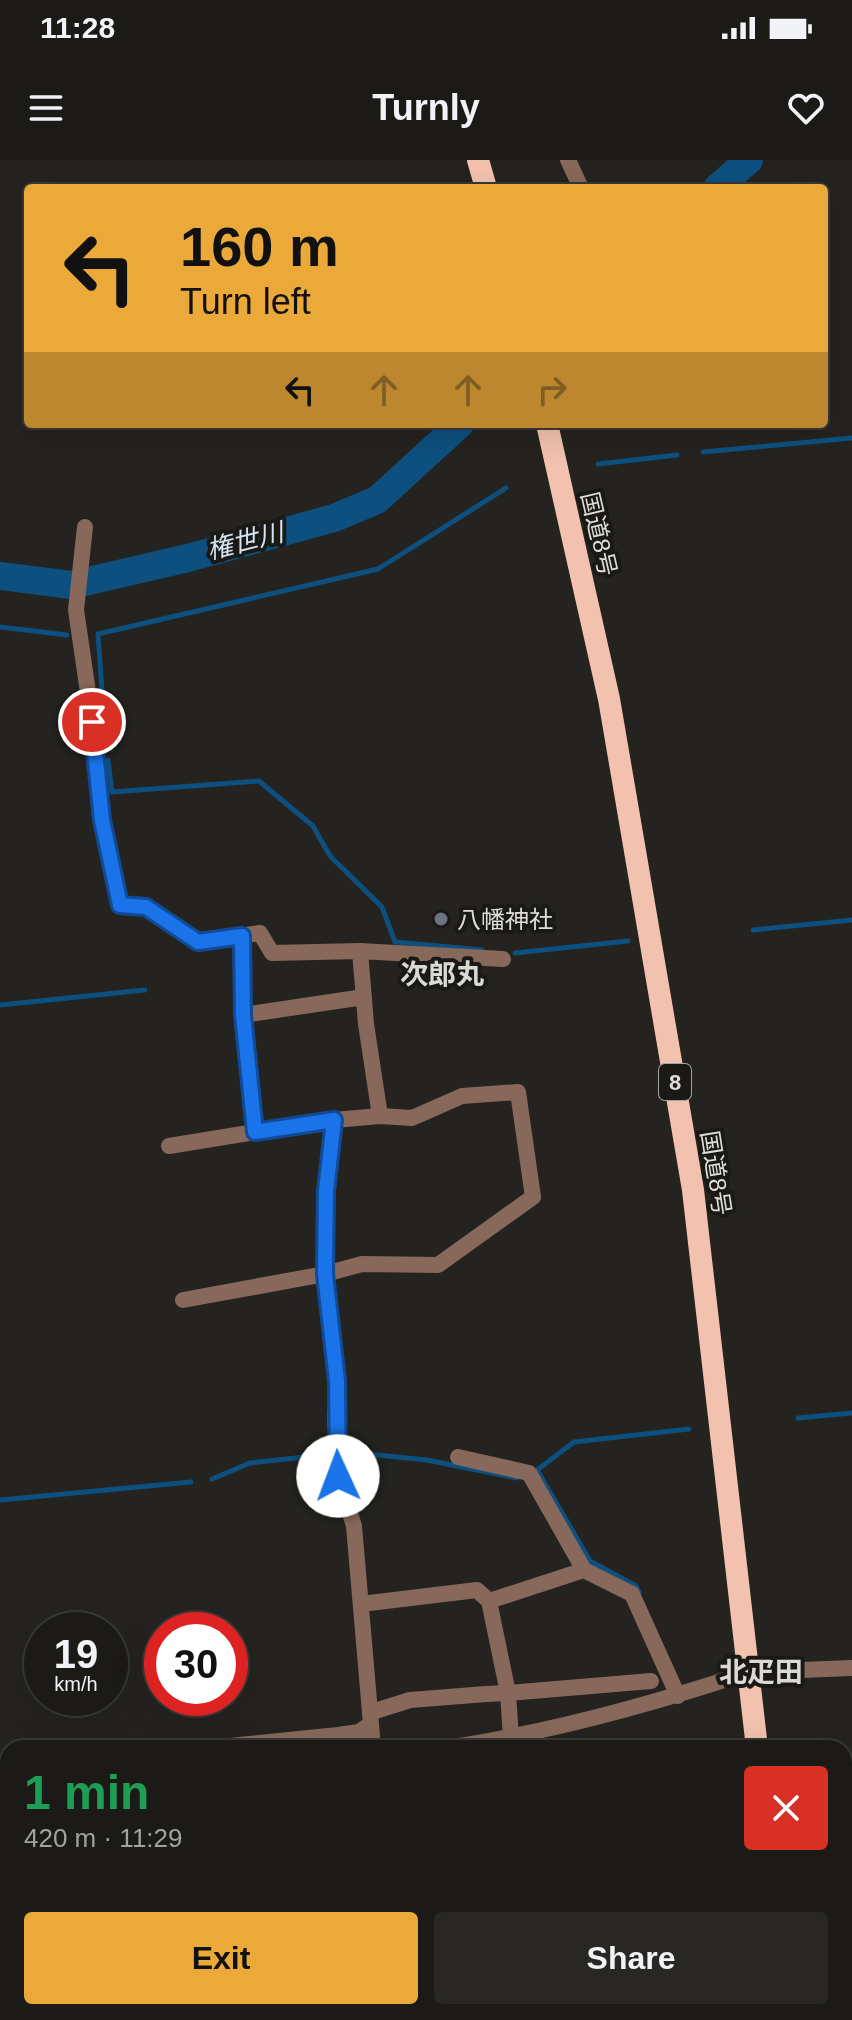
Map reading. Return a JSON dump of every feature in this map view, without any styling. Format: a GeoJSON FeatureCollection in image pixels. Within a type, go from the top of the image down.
{"type":"FeatureCollection","features":[{"type":"Feature","properties":{"kind":"highway"},"geometry":{"type":"LineString","coordinates":[[478,160],[485,184]]}},
{"type":"Feature","properties":{"kind":"highway","name":"国道8号"},"geometry":{"type":"LineString","coordinates":[[548,428],[609,699],[693,1190],[756,1740]]}},
{"type":"Feature","properties":{"kind":"street"},"geometry":{"type":"LineString","coordinates":[[568,160],[579,184]]}},
{"type":"Feature","properties":{"kind":"street"},"geometry":{"type":"LineString","coordinates":[[85,527],[76,610],[96,747],[102,820],[120,905],[146,907],[198,942],[260,933],[272,953],[360,951],[503,959]]}},
{"type":"Feature","properties":{"kind":"street"},"geometry":{"type":"LineString","coordinates":[[242,936],[243,1015],[255,1132]]}},
{"type":"Feature","properties":{"kind":"street"},"geometry":{"type":"LineString","coordinates":[[360,951],[380,1116]]}},
{"type":"Feature","properties":{"kind":"street"},"geometry":{"type":"LineString","coordinates":[[243,1015],[364,997]]}},
{"type":"Feature","properties":{"kind":"street"},"geometry":{"type":"LineString","coordinates":[[169,1146],[334,1120],[380,1116],[412,1118],[462,1096],[518,1092],[533,1197],[438,1265],[362,1264],[325,1274],[183,1300]]}},
{"type":"Feature","properties":{"kind":"street"},"geometry":{"type":"LineString","coordinates":[[334,1120],[326,1191],[325,1274],[337,1381],[338,1476],[354,1526],[373,1740]]}},
{"type":"Feature","properties":{"kind":"street"},"geometry":{"type":"LineString","coordinates":[[458,1457],[529,1473],[584,1570],[632,1594],[678,1696]]}},
{"type":"Feature","properties":{"kind":"street"},"geometry":{"type":"LineString","coordinates":[[489,1601],[584,1570]]}},
{"type":"Feature","properties":{"kind":"street"},"geometry":{"type":"LineString","coordinates":[[361,1604],[477,1590],[489,1601],[508,1693],[511,1738]]}},
{"type":"Feature","properties":{"kind":"street"},"geometry":{"type":"LineString","coordinates":[[498,1740],[678,1696],[749,1672],[852,1668]]}},
{"type":"Feature","properties":{"kind":"street"},"geometry":{"type":"LineString","coordinates":[[283,1740],[359,1732],[372,1718],[410,1700],[651,1681]]}},
{"type":"Feature","properties":{"kind":"waterway","name":"権世川"},"geometry":{"type":"LineString","coordinates":[[722,184],[749,160]]}},
{"type":"Feature","properties":{"kind":"waterway","name":"権世川"},"geometry":{"type":"LineString","coordinates":[[0,576],[71,585],[188,558],[334,518],[377,500],[456,428]]}},
{"type":"Feature","properties":{"kind":"waterway"},"geometry":{"type":"LineString","coordinates":[[703,452],[852,438]]}},
{"type":"Feature","properties":{"kind":"waterway"},"geometry":{"type":"LineString","coordinates":[[598,464],[677,455]]}},
{"type":"Feature","properties":{"kind":"waterway"},"geometry":{"type":"LineString","coordinates":[[105,734],[98,634],[378,569],[506,488]]}},
{"type":"Feature","properties":{"kind":"waterway"},"geometry":{"type":"LineString","coordinates":[[0,627],[67,635]]}},
{"type":"Feature","properties":{"kind":"waterway"},"geometry":{"type":"LineString","coordinates":[[108,760],[112,792],[259,781],[313,826],[330,856],[382,907],[395,942],[482,950]]}},
{"type":"Feature","properties":{"kind":"waterway"},"geometry":{"type":"LineString","coordinates":[[753,930],[852,920]]}},
{"type":"Feature","properties":{"kind":"waterway"},"geometry":{"type":"LineString","coordinates":[[515,953],[628,941]]}},
{"type":"Feature","properties":{"kind":"waterway"},"geometry":{"type":"LineString","coordinates":[[0,1005],[145,990]]}},
{"type":"Feature","properties":{"kind":"waterway"},"geometry":{"type":"LineString","coordinates":[[798,1418],[852,1413]]}},
{"type":"Feature","properties":{"kind":"waterway"},"geometry":{"type":"LineString","coordinates":[[639,1592],[636,1586],[590,1561],[537,1470],[574,1442],[689,1429]]}},
{"type":"Feature","properties":{"kind":"waterway"},"geometry":{"type":"LineString","coordinates":[[347,1452],[427,1460],[517,1478]]}},
{"type":"Feature","properties":{"kind":"waterway"},"geometry":{"type":"LineString","coordinates":[[212,1479],[250,1463],[323,1455]]}},
{"type":"Feature","properties":{"kind":"waterway"},"geometry":{"type":"LineString","coordinates":[[0,1500],[191,1482]]}},
{"type":"Feature","properties":{"kind":"place","name":"八幡神社"},"geometry":{"type":"Point","coordinates":[441,919]}},
{"type":"Feature","properties":{"kind":"district","name":"次郎丸"},"geometry":{"type":"Point","coordinates":[442,974]}},
{"type":"Feature","properties":{"kind":"district","name":"北疋田"},"geometry":{"type":"Point","coordinates":[761,1672]}},
{"type":"Feature","properties":{"kind":"route"},"geometry":{"type":"LineString","coordinates":[[92,722],[102,820],[120,905],[146,907],[198,942],[242,936],[243,1015],[255,1132],[334,1120],[326,1191],[325,1274],[337,1381],[338,1476]]}}]}
